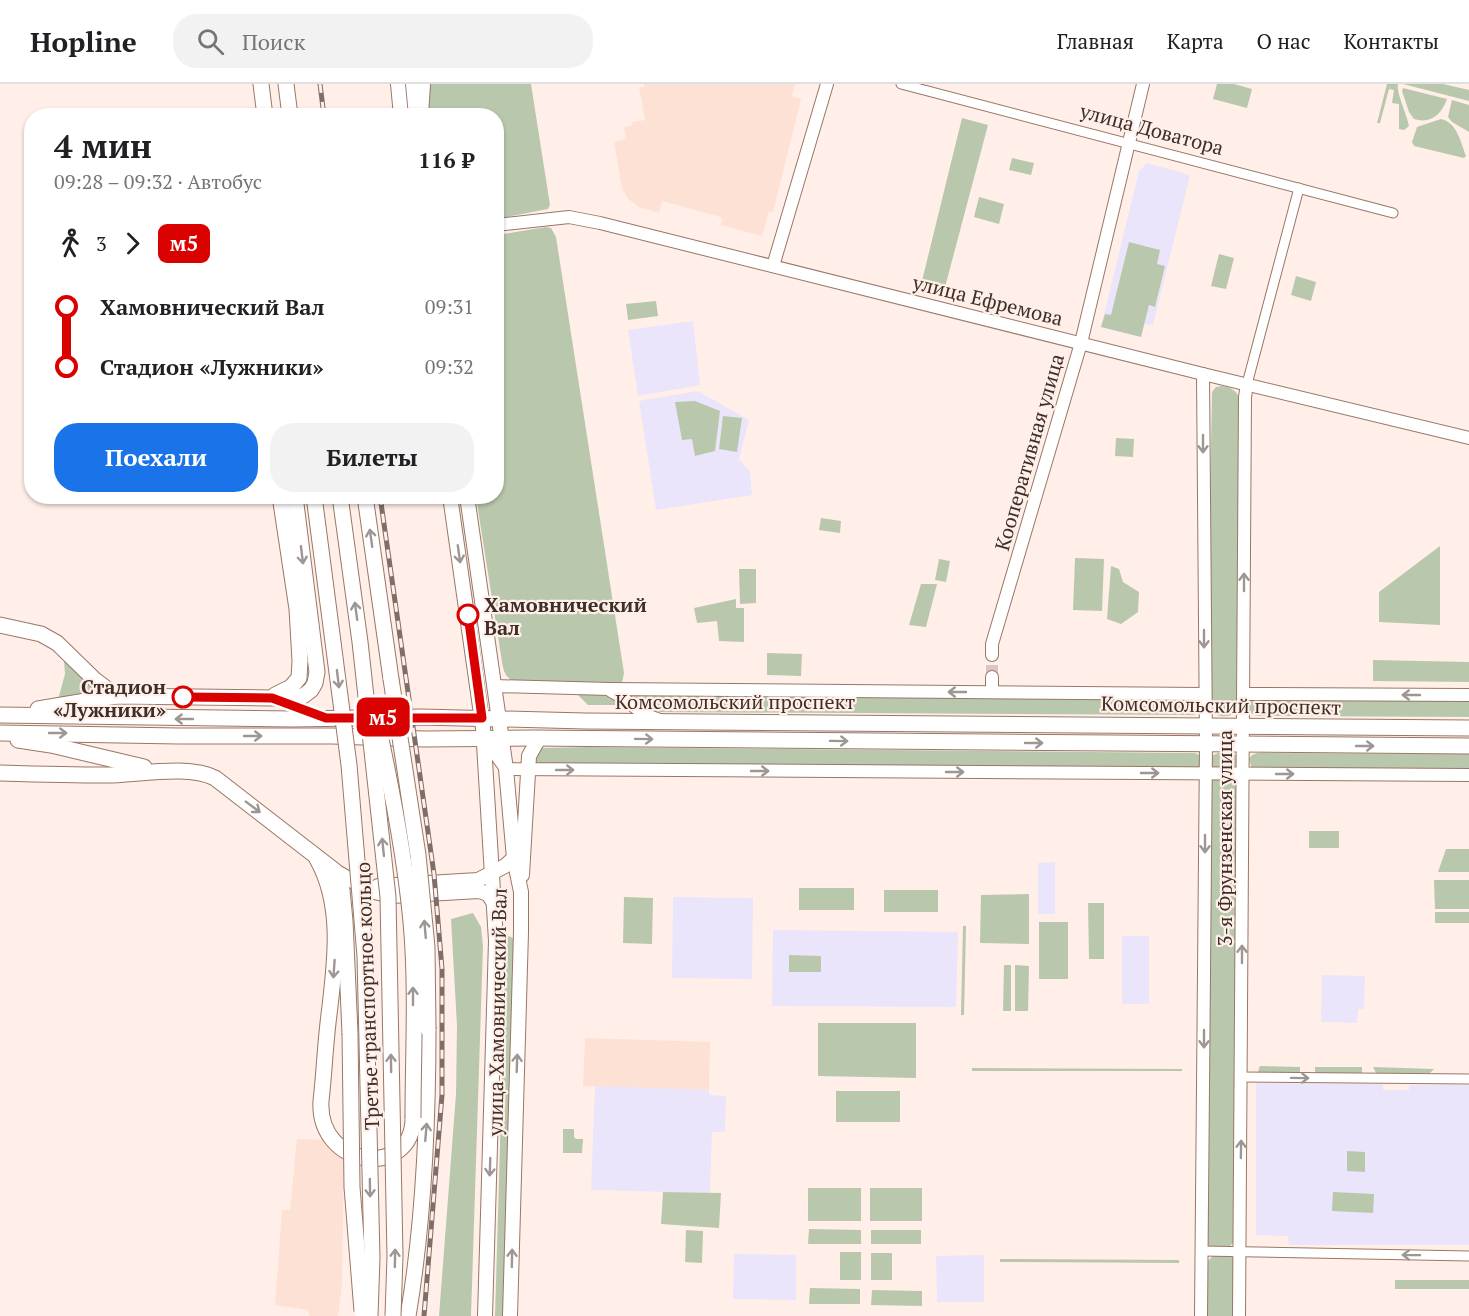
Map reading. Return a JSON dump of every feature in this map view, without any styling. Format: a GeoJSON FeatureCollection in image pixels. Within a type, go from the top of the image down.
{"type":"FeatureCollection","features":[{"type":"Feature","properties":{"kind":"main road"},"geometry":{"type":"LineString","coordinates":[[261,84],[264,108]]}},
{"type":"Feature","properties":{"kind":"main road"},"geometry":{"type":"LineString","coordinates":[[286,84],[289,108]]}},
{"type":"Feature","properties":{"kind":"main road"},"geometry":{"type":"LineString","coordinates":[[398,84],[400,108]]}},
{"type":"Feature","properties":{"kind":"main road"},"geometry":{"type":"LineString","coordinates":[[413,84],[415,108]]}},
{"type":"Feature","properties":{"kind":"main road"},"geometry":{"type":"LineString","coordinates":[[266,698],[291,687],[299,678],[300,671],[297,609],[281,504]]}},
{"type":"Feature","properties":{"kind":"main road"},"geometry":{"type":"LineString","coordinates":[[2,715],[116,696],[266,698],[303,696],[311,690],[315,683],[316,664],[296,504]]}},
{"type":"Feature","properties":{"kind":"main road","name":"Третье транспортное кольцо"},"geometry":{"type":"LineString","coordinates":[[315,504],[349,765],[365,956],[372,1258],[370,1316]]}},
{"type":"Feature","properties":{"kind":"main road","name":"Третье транспортное кольцо"},"geometry":{"type":"LineString","coordinates":[[341,504],[360,642],[388,897],[395,1256],[393,1316]]}},
{"type":"Feature","properties":{"kind":"main road"},"geometry":{"type":"LineString","coordinates":[[366,504],[418,855],[427,947],[428,1115],[416,1256],[408,1316]]}},
{"type":"Feature","properties":{"kind":"main road","name":"улица Хамовнический Вал"},"geometry":{"type":"LineString","coordinates":[[451,504],[482,718],[496,941],[485,1316]]}},
{"type":"Feature","properties":{"kind":"main road","name":"улица Хамовнический Вал"},"geometry":{"type":"LineString","coordinates":[[468,504],[506,769],[514,858],[521,892],[522,932],[510,1316]]}},
{"type":"Feature","properties":{"kind":"main road"},"geometry":{"type":"LineString","coordinates":[[0,625],[41,633],[57,643],[95,680],[116,696]]}},
{"type":"Feature","properties":{"kind":"main road"},"geometry":{"type":"LineString","coordinates":[[313,852],[325,873],[329,887],[335,945],[320,1111],[324,1127],[330,1137],[349,1153],[360,1158],[379,1158],[403,1146],[412,1130],[413,956],[400,840],[360,642]]}},
{"type":"Feature","properties":{"kind":"main road"},"geometry":{"type":"LineString","coordinates":[[266,698],[326,718]]}},
{"type":"Feature","properties":{"kind":"main road","name":"Комсомольский проспект"},"geometry":{"type":"LineString","coordinates":[[2,715],[94,718],[482,718],[664,722],[1469,728]]}},
{"type":"Feature","properties":{"kind":"main road","name":"Комсомольский проспект"},"geometry":{"type":"LineString","coordinates":[[0,733],[332,736],[424,740],[539,738],[1469,746]]}},
{"type":"Feature","properties":{"kind":"main road"},"geometry":{"type":"LineString","coordinates":[[0,738],[51,746],[163,771],[209,775],[335,871],[370,891],[392,896],[479,891],[488,894],[494,903]]}},
{"type":"Feature","properties":{"kind":"main road"},"geometry":{"type":"LineString","coordinates":[[521,892],[529,756],[539,738]]}},
{"type":"Feature","properties":{"kind":"main road"},"geometry":{"type":"LineString","coordinates":[[0,773],[108,775],[163,771]]}},
{"type":"Feature","properties":{"kind":"main road"},"geometry":{"type":"LineString","coordinates":[[352,881],[377,886],[478,880],[493,874],[514,858]]}},
{"type":"Feature","properties":{"kind":"main road"},"geometry":{"type":"LineString","coordinates":[[335,871],[342,890],[345,921],[353,1198],[362,1316]]}},
{"type":"Feature","properties":{"kind":"street"},"geometry":{"type":"LineString","coordinates":[[422,108],[424,84]]}},
{"type":"Feature","properties":{"kind":"street"},"geometry":{"type":"LineString","coordinates":[[773,266],[827,84]]}},
{"type":"Feature","properties":{"kind":"street","name":"улица Доватора"},"geometry":{"type":"LineString","coordinates":[[901,84],[1394,213]]}},
{"type":"Feature","properties":{"kind":"street","name":"Кооперативная улица"},"geometry":{"type":"LineString","coordinates":[[992,655],[992,645],[1081,343],[1143,84]]}},
{"type":"Feature","properties":{"kind":"street","name":"3-я Фрунзенская улица"},"geometry":{"type":"LineString","coordinates":[[1239,1316],[1245,409],[1247,384],[1299,188]]}},
{"type":"Feature","properties":{"kind":"street","name":"улица Ефремова"},"geometry":{"type":"LineString","coordinates":[[504,224],[568,217],[1469,438]]}},
{"type":"Feature","properties":{"kind":"street","name":"3-я Фрунзенская улица"},"geometry":{"type":"LineString","coordinates":[[1201,1316],[1206,744],[1203,374]]}},
{"type":"Feature","properties":{"kind":"street"},"geometry":{"type":"LineString","coordinates":[[992,676],[992,692]]}},
{"type":"Feature","properties":{"kind":"street","name":"Комсомольский проспект"},"geometry":{"type":"LineString","coordinates":[[495,686],[600,689],[1204,694]]}},
{"type":"Feature","properties":{"kind":"street"},"geometry":{"type":"LineString","coordinates":[[600,689],[612,692],[644,714],[664,722]]}},
{"type":"Feature","properties":{"kind":"street","name":"Комсомольский проспект"},"geometry":{"type":"LineString","coordinates":[[1244,694],[1469,695]]}},
{"type":"Feature","properties":{"kind":"street"},"geometry":{"type":"LineString","coordinates":[[484,738],[506,769],[528,770],[1469,775]]}},
{"type":"Feature","properties":{"kind":"street"},"geometry":{"type":"LineString","coordinates":[[1242,1077],[1469,1079]]}},
{"type":"Feature","properties":{"kind":"street"},"geometry":{"type":"LineString","coordinates":[[1202,1251],[1469,1256]]}},
{"type":"Feature","properties":{"kind":"shaded area"},"geometry":{"type":"Polygon","coordinates":[[[644,84],[795,84],[792,96],[801,99],[773,212],[769,211],[762,236],[721,225],[722,218],[717,216],[662,201],[659,213],[639,207],[628,199],[622,188],[614,142],[626,139],[624,127],[632,126],[632,122],[645,120],[639,87],[644,87],[644,84]]]}},
{"type":"Feature","properties":{"kind":"shaded area"},"geometry":{"type":"Polygon","coordinates":[[[1147,163],[1190,175],[1153,325],[1144,324],[1141,337],[1101,327],[1139,171],[1147,163]]]}},
{"type":"Feature","properties":{"kind":"shaded area"},"geometry":{"type":"Polygon","coordinates":[[[693,321],[700,385],[638,396],[628,330],[693,321]]]}},
{"type":"Feature","properties":{"kind":"shaded area"},"geometry":{"type":"Polygon","coordinates":[[[698,391],[749,420],[739,459],[750,472],[752,495],[656,510],[639,401],[698,391]]]}},
{"type":"Feature","properties":{"kind":"shaded area"},"geometry":{"type":"Polygon","coordinates":[[[1055,862],[1055,914],[1038,914],[1038,863],[1055,862]]]}},
{"type":"Feature","properties":{"kind":"shaded area"},"geometry":{"type":"Polygon","coordinates":[[[673,897],[753,898],[752,979],[672,978],[673,897]]]}},
{"type":"Feature","properties":{"kind":"shaded area"},"geometry":{"type":"Polygon","coordinates":[[[773,930],[958,932],[956,1007],[772,1006],[773,930]]]}},
{"type":"Feature","properties":{"kind":"shaded area"},"geometry":{"type":"Polygon","coordinates":[[[1122,936],[1149,936],[1149,1004],[1122,1004],[1122,936]]]}},
{"type":"Feature","properties":{"kind":"shaded area"},"geometry":{"type":"Polygon","coordinates":[[[1322,975],[1365,976],[1364,1009],[1358,1009],[1357,1023],[1321,1022],[1322,975]]]}},
{"type":"Feature","properties":{"kind":"shaded area"},"geometry":{"type":"Polygon","coordinates":[[[585,1038],[710,1042],[709,1090],[583,1086],[585,1038]]]}},
{"type":"Feature","properties":{"kind":"shaded area"},"geometry":{"type":"Polygon","coordinates":[[[1256,1083],[1383,1084],[1383,1090],[1409,1090],[1409,1085],[1469,1085],[1469,1245],[1289,1245],[1288,1236],[1256,1235],[1256,1083]]]}},
{"type":"Feature","properties":{"kind":"shaded area"},"geometry":{"type":"Polygon","coordinates":[[[595,1086],[709,1090],[709,1095],[726,1096],[725,1132],[712,1132],[710,1193],[591,1190],[595,1086]]]}},
{"type":"Feature","properties":{"kind":"shaded area"},"geometry":{"type":"Polygon","coordinates":[[[297,1139],[326,1140],[344,1155],[342,1285],[338,1316],[310,1316],[307,1310],[275,1305],[282,1210],[290,1210],[297,1139]]]}},
{"type":"Feature","properties":{"kind":"shaded area"},"geometry":{"type":"Polygon","coordinates":[[[734,1254],[796,1255],[796,1300],[733,1299],[734,1254]]]}},
{"type":"Feature","properties":{"kind":"shaded area"},"geometry":{"type":"Polygon","coordinates":[[[984,1255],[984,1302],[937,1302],[936,1256],[984,1255]]]}},
{"type":"Feature","properties":{"kind":"green space"},"geometry":{"type":"Polygon","coordinates":[[[429,84],[531,84],[550,205],[548,209],[504,218],[504,108],[428,108],[429,84]]]}},
{"type":"Feature","properties":{"kind":"green space"},"geometry":{"type":"Polygon","coordinates":[[[1217,84],[1234,84],[1252,89],[1247,108],[1213,99],[1217,84]]]}},
{"type":"Feature","properties":{"kind":"green space"},"geometry":{"type":"Polygon","coordinates":[[[1387,84],[1398,84],[1409,126],[1404,130],[1399,129],[1399,104],[1392,103],[1394,90],[1389,89],[1380,123],[1377,123],[1387,84]]]}},
{"type":"Feature","properties":{"kind":"green space"},"geometry":{"type":"Polygon","coordinates":[[[1403,84],[1443,84],[1469,90],[1469,101],[1403,84]]]}},
{"type":"Feature","properties":{"kind":"green space"},"geometry":{"type":"Polygon","coordinates":[[[1403,88],[1447,99],[1442,110],[1435,117],[1425,120],[1414,119],[1409,112],[1403,88]]]}},
{"type":"Feature","properties":{"kind":"green space"},"geometry":{"type":"Polygon","coordinates":[[[1452,100],[1469,105],[1469,132],[1448,117],[1452,100]]]}},
{"type":"Feature","properties":{"kind":"green space"},"geometry":{"type":"Polygon","coordinates":[[[962,118],[988,125],[944,291],[921,285],[962,118]]]}},
{"type":"Feature","properties":{"kind":"green space"},"geometry":{"type":"Polygon","coordinates":[[[1441,119],[1455,129],[1466,156],[1464,158],[1414,146],[1412,142],[1417,127],[1441,119]]]}},
{"type":"Feature","properties":{"kind":"green space"},"geometry":{"type":"Polygon","coordinates":[[[1012,158],[1034,163],[1031,175],[1009,170],[1012,158]]]}},
{"type":"Feature","properties":{"kind":"green space"},"geometry":{"type":"Polygon","coordinates":[[[979,197],[1004,204],[999,224],[974,217],[979,197]]]}},
{"type":"Feature","properties":{"kind":"green space"},"geometry":{"type":"Polygon","coordinates":[[[546,227],[551,228],[556,237],[624,673],[622,683],[520,684],[507,676],[504,670],[477,504],[504,504],[504,234],[546,227]]]}},
{"type":"Feature","properties":{"kind":"green space"},"geometry":{"type":"Polygon","coordinates":[[[1129,242],[1160,250],[1157,264],[1165,266],[1155,307],[1149,305],[1141,337],[1101,327],[1105,314],[1111,315],[1129,242]]]}},
{"type":"Feature","properties":{"kind":"green space"},"geometry":{"type":"Polygon","coordinates":[[[1219,254],[1234,258],[1226,289],[1211,286],[1219,254]]]}},
{"type":"Feature","properties":{"kind":"green space"},"geometry":{"type":"Polygon","coordinates":[[[1296,276],[1316,282],[1311,301],[1291,295],[1296,276]]]}},
{"type":"Feature","properties":{"kind":"green space"},"geometry":{"type":"Polygon","coordinates":[[[656,301],[658,316],[628,320],[626,304],[656,301]]]}},
{"type":"Feature","properties":{"kind":"green space"},"geometry":{"type":"Polygon","coordinates":[[[1222,386],[1233,390],[1240,399],[1236,712],[1223,716],[1216,715],[1211,710],[1210,499],[1212,392],[1216,387],[1222,386]]]}},
{"type":"Feature","properties":{"kind":"green space"},"geometry":{"type":"Polygon","coordinates":[[[695,401],[720,411],[715,451],[695,456],[692,439],[682,440],[675,402],[695,401]]]}},
{"type":"Feature","properties":{"kind":"green space"},"geometry":{"type":"Polygon","coordinates":[[[723,416],[742,418],[737,452],[719,449],[723,416]]]}},
{"type":"Feature","properties":{"kind":"green space"},"geometry":{"type":"Polygon","coordinates":[[[1116,438],[1134,439],[1133,457],[1115,456],[1116,438]]]}},
{"type":"Feature","properties":{"kind":"green space"},"geometry":{"type":"Polygon","coordinates":[[[821,518],[841,521],[840,533],[819,530],[821,518]]]}},
{"type":"Feature","properties":{"kind":"green space"},"geometry":{"type":"Polygon","coordinates":[[[1440,546],[1440,625],[1379,622],[1379,592],[1440,546]]]}},
{"type":"Feature","properties":{"kind":"green space"},"geometry":{"type":"Polygon","coordinates":[[[1075,558],[1104,559],[1102,611],[1073,610],[1075,558]]]}},
{"type":"Feature","properties":{"kind":"green space"},"geometry":{"type":"Polygon","coordinates":[[[939,559],[950,561],[946,582],[935,580],[939,559]]]}},
{"type":"Feature","properties":{"kind":"green space"},"geometry":{"type":"Polygon","coordinates":[[[1111,566],[1119,569],[1123,582],[1139,592],[1138,612],[1121,624],[1107,619],[1111,566]]]}},
{"type":"Feature","properties":{"kind":"green space"},"geometry":{"type":"Polygon","coordinates":[[[739,569],[756,569],[756,603],[740,604],[739,569]]]}},
{"type":"Feature","properties":{"kind":"green space"},"geometry":{"type":"Polygon","coordinates":[[[921,584],[937,584],[926,627],[909,625],[921,584]]]}},
{"type":"Feature","properties":{"kind":"green space"},"geometry":{"type":"Polygon","coordinates":[[[736,599],[736,608],[744,608],[744,642],[719,641],[717,621],[697,623],[694,608],[736,599]]]}},
{"type":"Feature","properties":{"kind":"green space"},"geometry":{"type":"Polygon","coordinates":[[[767,653],[802,654],[801,676],[767,675],[767,653]]]}},
{"type":"Feature","properties":{"kind":"green space"},"geometry":{"type":"Polygon","coordinates":[[[1373,660],[1469,662],[1469,682],[1373,681],[1373,660]]]}},
{"type":"Feature","properties":{"kind":"green space"},"geometry":{"type":"Polygon","coordinates":[[[64,661],[97,690],[105,693],[58,700],[65,674],[64,661]]]}},
{"type":"Feature","properties":{"kind":"green space"},"geometry":{"type":"Polygon","coordinates":[[[576,693],[611,696],[620,702],[617,705],[588,705],[576,693]]]}},
{"type":"Feature","properties":{"kind":"green space"},"geometry":{"type":"Polygon","coordinates":[[[625,694],[1198,700],[1200,709],[1194,715],[649,712],[625,694]]]}},
{"type":"Feature","properties":{"kind":"green space"},"geometry":{"type":"Polygon","coordinates":[[[1255,698],[1469,700],[1469,717],[1257,716],[1252,714],[1248,708],[1250,701],[1255,698]]]}},
{"type":"Feature","properties":{"kind":"green space"},"geometry":{"type":"Polygon","coordinates":[[[541,748],[1195,753],[1201,756],[1201,767],[1198,769],[537,764],[534,761],[536,750],[541,748]]]}},
{"type":"Feature","properties":{"kind":"green space"},"geometry":{"type":"Polygon","coordinates":[[[1218,753],[1232,753],[1237,756],[1237,766],[1224,769],[1211,766],[1211,756],[1218,753]]]}},
{"type":"Feature","properties":{"kind":"green space"},"geometry":{"type":"Polygon","coordinates":[[[1257,753],[1469,754],[1469,772],[1252,769],[1249,759],[1257,753]]]}},
{"type":"Feature","properties":{"kind":"green space"},"geometry":{"type":"Polygon","coordinates":[[[1217,777],[1232,778],[1237,781],[1235,1241],[1229,1247],[1209,1246],[1207,1242],[1211,780],[1217,777]]]}},
{"type":"Feature","properties":{"kind":"green space"},"geometry":{"type":"Polygon","coordinates":[[[1309,831],[1339,831],[1339,848],[1309,848],[1309,831]]]}},
{"type":"Feature","properties":{"kind":"green space"},"geometry":{"type":"Polygon","coordinates":[[[1446,849],[1469,849],[1469,872],[1438,872],[1446,849]]]}},
{"type":"Feature","properties":{"kind":"green space"},"geometry":{"type":"Polygon","coordinates":[[[1434,880],[1469,880],[1469,909],[1435,909],[1434,880]]]}},
{"type":"Feature","properties":{"kind":"green space"},"geometry":{"type":"Polygon","coordinates":[[[799,888],[854,888],[854,910],[799,910],[799,888]]]}},
{"type":"Feature","properties":{"kind":"green space"},"geometry":{"type":"Polygon","coordinates":[[[884,890],[938,890],[938,912],[884,912],[884,890]]]}},
{"type":"Feature","properties":{"kind":"green space"},"geometry":{"type":"Polygon","coordinates":[[[1029,894],[1029,944],[980,943],[981,895],[1029,894]]]}},
{"type":"Feature","properties":{"kind":"green space"},"geometry":{"type":"Polygon","coordinates":[[[624,897],[653,898],[652,944],[623,943],[624,897]]]}},
{"type":"Feature","properties":{"kind":"green space"},"geometry":{"type":"Polygon","coordinates":[[[1088,903],[1104,903],[1104,959],[1089,959],[1088,903]]]}},
{"type":"Feature","properties":{"kind":"green space"},"geometry":{"type":"Polygon","coordinates":[[[1435,912],[1469,912],[1469,923],[1435,923],[1435,912]]]}},
{"type":"Feature","properties":{"kind":"green space"},"geometry":{"type":"Polygon","coordinates":[[[473,913],[481,927],[483,946],[471,1316],[439,1316],[456,1094],[457,1026],[451,919],[473,913]]]}},
{"type":"Feature","properties":{"kind":"green space"},"geometry":{"type":"Polygon","coordinates":[[[1039,922],[1068,922],[1068,979],[1039,979],[1039,922]]]}},
{"type":"Feature","properties":{"kind":"green space"},"geometry":{"type":"Polygon","coordinates":[[[963,926],[966,926],[964,1015],[961,1015],[963,926]]]}},
{"type":"Feature","properties":{"kind":"green space"},"geometry":{"type":"Polygon","coordinates":[[[509,936],[514,939],[503,1316],[495,1316],[506,939],[509,936]]]}},
{"type":"Feature","properties":{"kind":"green space"},"geometry":{"type":"Polygon","coordinates":[[[789,955],[821,956],[821,972],[789,972],[789,955]]]}},
{"type":"Feature","properties":{"kind":"green space"},"geometry":{"type":"Polygon","coordinates":[[[1004,965],[1011,965],[1011,1011],[1003,1011],[1004,965]]]}},
{"type":"Feature","properties":{"kind":"green space"},"geometry":{"type":"Polygon","coordinates":[[[1015,965],[1029,966],[1028,1011],[1015,1011],[1015,965]]]}},
{"type":"Feature","properties":{"kind":"green space"},"geometry":{"type":"Polygon","coordinates":[[[818,1023],[916,1023],[916,1078],[818,1076],[818,1023]]]}},
{"type":"Feature","properties":{"kind":"green space"},"geometry":{"type":"Polygon","coordinates":[[[1260,1066],[1300,1067],[1300,1073],[1258,1072],[1260,1066]]]}},
{"type":"Feature","properties":{"kind":"green space"},"geometry":{"type":"Polygon","coordinates":[[[1315,1067],[1362,1067],[1362,1073],[1315,1073],[1315,1067]]]}},
{"type":"Feature","properties":{"kind":"green space"},"geometry":{"type":"Polygon","coordinates":[[[1373,1067],[1434,1069],[1430,1073],[1376,1073],[1373,1067]]]}},
{"type":"Feature","properties":{"kind":"green space"},"geometry":{"type":"Polygon","coordinates":[[[972,1068],[1182,1069],[1182,1071],[972,1071],[972,1068]]]}},
{"type":"Feature","properties":{"kind":"green space"},"geometry":{"type":"Polygon","coordinates":[[[836,1091],[900,1091],[900,1122],[836,1122],[836,1091]]]}},
{"type":"Feature","properties":{"kind":"green space"},"geometry":{"type":"Polygon","coordinates":[[[563,1129],[574,1129],[574,1137],[583,1139],[582,1153],[563,1153],[563,1129]]]}},
{"type":"Feature","properties":{"kind":"green space"},"geometry":{"type":"Polygon","coordinates":[[[1347,1151],[1365,1152],[1365,1172],[1347,1171],[1347,1151]]]}},
{"type":"Feature","properties":{"kind":"green space"},"geometry":{"type":"Polygon","coordinates":[[[808,1188],[861,1188],[861,1221],[808,1221],[808,1188]]]}},
{"type":"Feature","properties":{"kind":"green space"},"geometry":{"type":"Polygon","coordinates":[[[870,1188],[922,1188],[922,1221],[870,1221],[870,1188]]]}},
{"type":"Feature","properties":{"kind":"green space"},"geometry":{"type":"Polygon","coordinates":[[[663,1192],[721,1193],[719,1228],[661,1224],[663,1192]]]}},
{"type":"Feature","properties":{"kind":"green space"},"geometry":{"type":"Polygon","coordinates":[[[1333,1192],[1374,1194],[1373,1213],[1332,1211],[1333,1192]]]}},
{"type":"Feature","properties":{"kind":"green space"},"geometry":{"type":"Polygon","coordinates":[[[809,1229],[861,1230],[861,1244],[808,1244],[809,1229]]]}},
{"type":"Feature","properties":{"kind":"green space"},"geometry":{"type":"Polygon","coordinates":[[[686,1230],[703,1231],[702,1263],[685,1262],[686,1230]]]}},
{"type":"Feature","properties":{"kind":"green space"},"geometry":{"type":"Polygon","coordinates":[[[871,1230],[921,1230],[921,1244],[871,1244],[871,1230]]]}},
{"type":"Feature","properties":{"kind":"green space"},"geometry":{"type":"Polygon","coordinates":[[[840,1252],[861,1252],[861,1280],[840,1280],[840,1252]]]}},
{"type":"Feature","properties":{"kind":"green space"},"geometry":{"type":"Polygon","coordinates":[[[871,1253],[892,1253],[892,1280],[871,1280],[871,1253]]]}},
{"type":"Feature","properties":{"kind":"green space"},"geometry":{"type":"Polygon","coordinates":[[[1213,1256],[1233,1258],[1234,1316],[1207,1316],[1207,1262],[1213,1256]]]}},
{"type":"Feature","properties":{"kind":"green space"},"geometry":{"type":"Polygon","coordinates":[[[1000,1259],[1179,1260],[1179,1263],[1000,1262],[1000,1259]]]}},
{"type":"Feature","properties":{"kind":"green space"},"geometry":{"type":"Polygon","coordinates":[[[1395,1280],[1469,1280],[1469,1289],[1395,1289],[1395,1280]]]}},
{"type":"Feature","properties":{"kind":"green space"},"geometry":{"type":"Polygon","coordinates":[[[810,1288],[860,1289],[860,1304],[809,1304],[810,1288]]]}},
{"type":"Feature","properties":{"kind":"green space"},"geometry":{"type":"Polygon","coordinates":[[[872,1290],[922,1291],[922,1306],[871,1305],[872,1290]]]}},
{"type":"Feature","properties":{"kind":"tunnel"},"geometry":{"type":"LineString","coordinates":[[992,655],[992,677]]}},
{"type":"Feature","properties":{"kind":"railway"},"geometry":{"type":"LineString","coordinates":[[320,84],[323,108]]}},
{"type":"Feature","properties":{"kind":"railway"},"geometry":{"type":"LineString","coordinates":[[381,504],[434,874],[442,969],[442,1095],[424,1316]]}},
{"type":"Feature","properties":{"kind":"bus line","name":"м5"},"geometry":{"type":"LineString","coordinates":[[183,697],[272,698],[326,718],[482,718],[468,615]]}},
{"type":"Feature","properties":{"kind":"place","name":"Хамовнический Вал"},"geometry":{"type":"Point","coordinates":[468,615]}},
{"type":"Feature","properties":{"kind":"place","name":"Стадион «Лужники»"},"geometry":{"type":"Point","coordinates":[183,697]}}]}
